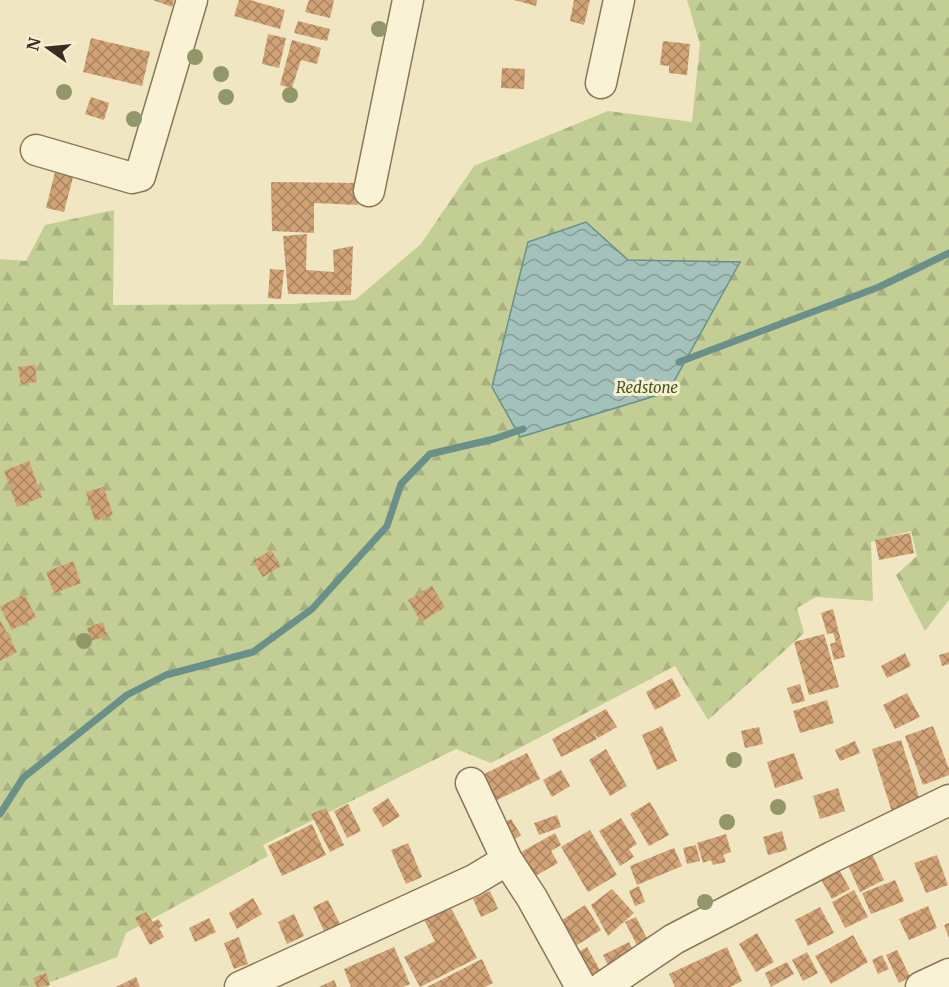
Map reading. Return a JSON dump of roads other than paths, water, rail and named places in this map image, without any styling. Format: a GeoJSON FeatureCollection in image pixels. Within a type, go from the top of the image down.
{"type":"FeatureCollection","features":[{"type":"Feature","properties":{"kind":"street"},"geometry":{"type":"LineString","coordinates":[[36,150],[132,178],[140,176],[192,0]]}},
{"type":"Feature","properties":{"kind":"street"},"geometry":{"type":"LineString","coordinates":[[369,191],[408,0]]}},
{"type":"Feature","properties":{"kind":"street"},"geometry":{"type":"LineString","coordinates":[[601,83],[619,0]]}},
{"type":"Feature","properties":{"kind":"street"},"geometry":{"type":"LineString","coordinates":[[471,783],[507,860],[532,898],[581,987]]}},
{"type":"Feature","properties":{"kind":"street"},"geometry":{"type":"LineString","coordinates":[[603,987],[674,939],[832,857],[949,800]]}},
{"type":"Feature","properties":{"kind":"street"},"geometry":{"type":"LineString","coordinates":[[240,987],[474,880],[507,860]]}},
{"type":"Feature","properties":{"kind":"street"},"geometry":{"type":"LineString","coordinates":[[921,987],[949,974]]}},
{"type":"Feature","properties":{"kind":"water"},"geometry":{"type":"Polygon","coordinates":[[[586,222],[628,260],[740,262],[668,392],[520,437],[492,387],[528,242],[586,222]]]}},
{"type":"Feature","properties":{"kind":"waterway"},"geometry":{"type":"LineString","coordinates":[[679,362],[879,287],[949,253]]}},
{"type":"Feature","properties":{"kind":"waterway"},"geometry":{"type":"LineString","coordinates":[[0,814],[23,778],[127,695],[166,675],[253,652],[312,609],[387,526],[401,484],[430,454],[494,439],[523,429]]}},
{"type":"Feature","properties":{"kind":"park label","name":"Redstone"},"geometry":{"type":"Point","coordinates":[647,387]}}]}
